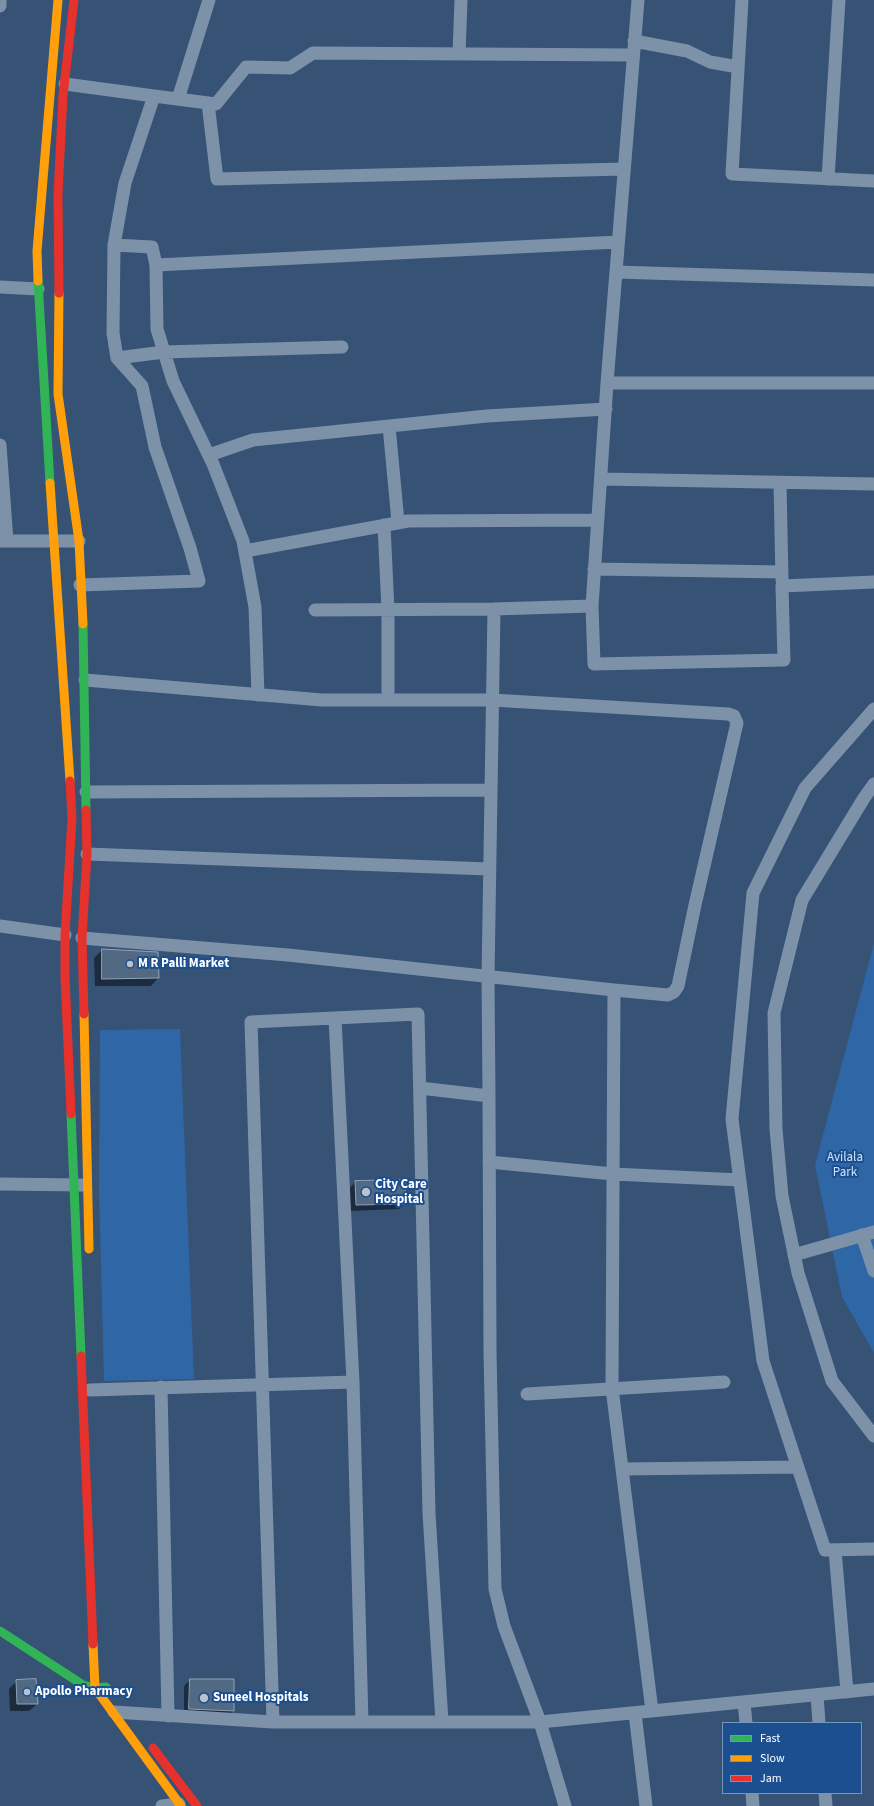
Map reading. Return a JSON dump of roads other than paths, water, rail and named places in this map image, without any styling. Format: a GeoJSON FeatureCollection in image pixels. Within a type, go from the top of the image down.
{"type":"FeatureCollection","features":[{"type":"Feature","properties":{"kind":"street"},"geometry":{"type":"LineString","coordinates":[[0,0],[0,6]]}},
{"type":"Feature","properties":{"kind":"street"},"geometry":{"type":"LineString","coordinates":[[58,0],[37,251],[38,288],[72,818],[65,935],[65,977],[95,1688],[136,1726]]}},
{"type":"Feature","properties":{"kind":"street"},"geometry":{"type":"LineString","coordinates":[[74,0],[65,84],[58,194],[58,394],[79,541],[85,680],[88,854],[82,938],[89,1256]]}},
{"type":"Feature","properties":{"kind":"street"},"geometry":{"type":"LineString","coordinates":[[178,99],[208,0]]}},
{"type":"Feature","properties":{"kind":"street"},"geometry":{"type":"LineString","coordinates":[[459,54],[461,0]]}},
{"type":"Feature","properties":{"kind":"street"},"geometry":{"type":"LineString","coordinates":[[638,0],[607,384],[594,569],[592,606],[594,664],[784,660],[780,482]]}},
{"type":"Feature","properties":{"kind":"street"},"geometry":{"type":"LineString","coordinates":[[742,0],[732,174],[874,181]]}},
{"type":"Feature","properties":{"kind":"street"},"geometry":{"type":"LineString","coordinates":[[828,179],[839,0]]}},
{"type":"Feature","properties":{"kind":"street"},"geometry":{"type":"LineString","coordinates":[[634,41],[687,51],[710,62],[738,67]]}},
{"type":"Feature","properties":{"kind":"street"},"geometry":{"type":"LineString","coordinates":[[65,84],[216,104],[246,67],[290,68],[313,53],[633,55]]}},
{"type":"Feature","properties":{"kind":"street"},"geometry":{"type":"LineString","coordinates":[[80,585],[199,581],[190,548],[155,447],[142,386],[117,358],[113,333],[114,245],[124,183],[154,96]]}},
{"type":"Feature","properties":{"kind":"street"},"geometry":{"type":"LineString","coordinates":[[208,103],[217,179],[624,169]]}},
{"type":"Feature","properties":{"kind":"street"},"geometry":{"type":"LineString","coordinates":[[156,265],[618,242]]}},
{"type":"Feature","properties":{"kind":"street"},"geometry":{"type":"LineString","coordinates":[[114,245],[152,247],[156,265],[157,329],[173,381],[208,455],[244,541],[255,607],[258,695]]}},
{"type":"Feature","properties":{"kind":"street"},"geometry":{"type":"LineString","coordinates":[[616,272],[874,280]]}},
{"type":"Feature","properties":{"kind":"street"},"geometry":{"type":"LineString","coordinates":[[0,287],[38,288]]}},
{"type":"Feature","properties":{"kind":"street"},"geometry":{"type":"LineString","coordinates":[[117,358],[164,352],[342,346]]}},
{"type":"Feature","properties":{"kind":"street"},"geometry":{"type":"LineString","coordinates":[[607,384],[874,383]]}},
{"type":"Feature","properties":{"kind":"street"},"geometry":{"type":"LineString","coordinates":[[208,455],[253,440],[487,416],[606,409]]}},
{"type":"Feature","properties":{"kind":"street"},"geometry":{"type":"LineString","coordinates":[[389,426],[398,522]]}},
{"type":"Feature","properties":{"kind":"street"},"geometry":{"type":"LineString","coordinates":[[0,445],[4,541],[79,541]]}},
{"type":"Feature","properties":{"kind":"street"},"geometry":{"type":"LineString","coordinates":[[601,479],[874,484]]}},
{"type":"Feature","properties":{"kind":"street"},"geometry":{"type":"LineString","coordinates":[[245,551],[398,522],[598,520]]}},
{"type":"Feature","properties":{"kind":"street"},"geometry":{"type":"LineString","coordinates":[[384,525],[388,610],[388,700]]}},
{"type":"Feature","properties":{"kind":"street"},"geometry":{"type":"LineString","coordinates":[[594,569],[782,572]]}},
{"type":"Feature","properties":{"kind":"street"},"geometry":{"type":"LineString","coordinates":[[782,586],[874,582]]}},
{"type":"Feature","properties":{"kind":"street"},"geometry":{"type":"LineString","coordinates":[[315,610],[494,609],[592,606]]}},
{"type":"Feature","properties":{"kind":"street"},"geometry":{"type":"LineString","coordinates":[[494,609],[488,977],[490,1352],[495,1589],[504,1626],[540,1722],[565,1806]]}},
{"type":"Feature","properties":{"kind":"street"},"geometry":{"type":"LineString","coordinates":[[82,938],[288,955],[668,995],[674,992],[678,986],[737,723],[734,716],[728,714],[492,700],[322,700],[85,680]]}},
{"type":"Feature","properties":{"kind":"street"},"geometry":{"type":"LineString","coordinates":[[874,710],[805,788],[753,893],[732,1119],[764,1361],[825,1550],[874,1549]]}},
{"type":"Feature","properties":{"kind":"street"},"geometry":{"type":"LineString","coordinates":[[874,784],[802,900],[774,1013],[776,1129],[782,1196],[798,1273],[832,1381],[874,1436]]}},
{"type":"Feature","properties":{"kind":"street"},"geometry":{"type":"LineString","coordinates":[[86,792],[491,790]]}},
{"type":"Feature","properties":{"kind":"street"},"geometry":{"type":"LineString","coordinates":[[88,854],[489,869]]}},
{"type":"Feature","properties":{"kind":"street"},"geometry":{"type":"LineString","coordinates":[[0,926],[65,935]]}},
{"type":"Feature","properties":{"kind":"street"},"geometry":{"type":"LineString","coordinates":[[614,990],[612,1388],[652,1711]]}},
{"type":"Feature","properties":{"kind":"street"},"geometry":{"type":"LineString","coordinates":[[274,1722],[251,1022],[418,1014],[429,1513],[442,1722]]}},
{"type":"Feature","properties":{"kind":"street"},"geometry":{"type":"LineString","coordinates":[[335,1018],[353,1382],[362,1722]]}},
{"type":"Feature","properties":{"kind":"street"},"geometry":{"type":"LineString","coordinates":[[420,1088],[489,1096]]}},
{"type":"Feature","properties":{"kind":"street"},"geometry":{"type":"LineString","coordinates":[[489,1162],[613,1174],[740,1180]]}},
{"type":"Feature","properties":{"kind":"street"},"geometry":{"type":"LineString","coordinates":[[0,1184],[88,1185]]}},
{"type":"Feature","properties":{"kind":"street"},"geometry":{"type":"LineString","coordinates":[[794,1255],[868,1233],[874,1271]]}},
{"type":"Feature","properties":{"kind":"street"},"geometry":{"type":"LineString","coordinates":[[89,1327],[90,1390],[97,1523]]}},
{"type":"Feature","properties":{"kind":"street"},"geometry":{"type":"LineString","coordinates":[[90,1390],[353,1382]]}},
{"type":"Feature","properties":{"kind":"street"},"geometry":{"type":"LineString","coordinates":[[527,1394],[724,1382]]}},
{"type":"Feature","properties":{"kind":"street"},"geometry":{"type":"LineString","coordinates":[[160,1387],[168,1716]]}},
{"type":"Feature","properties":{"kind":"street"},"geometry":{"type":"LineString","coordinates":[[622,1469],[798,1467]]}},
{"type":"Feature","properties":{"kind":"street"},"geometry":{"type":"LineString","coordinates":[[835,1550],[847,1692]]}},
{"type":"Feature","properties":{"kind":"street"},"geometry":{"type":"LineString","coordinates":[[0,1631],[83,1685],[95,1688],[108,1686]]}},
{"type":"Feature","properties":{"kind":"street"},"geometry":{"type":"LineString","coordinates":[[119,1710],[168,1716],[274,1722],[540,1722],[874,1689]]}},
{"type":"Feature","properties":{"kind":"street"},"geometry":{"type":"LineString","coordinates":[[817,1695],[819,1722]]}},
{"type":"Feature","properties":{"kind":"street"},"geometry":{"type":"LineString","coordinates":[[744,1702],[746,1722]]}},
{"type":"Feature","properties":{"kind":"street"},"geometry":{"type":"LineString","coordinates":[[119,1710],[180,1805],[162,1806]]}},
{"type":"Feature","properties":{"kind":"street"},"geometry":{"type":"LineString","coordinates":[[635,1713],[646,1806]]}},
{"type":"Feature","properties":{"kind":"street"},"geometry":{"type":"LineString","coordinates":[[146,1738],[197,1806]]}},
{"type":"Feature","properties":{"kind":"street"},"geometry":{"type":"LineString","coordinates":[[752,1794],[753,1806]]}},
{"type":"Feature","properties":{"kind":"street"},"geometry":{"type":"LineString","coordinates":[[825,1794],[826,1806]]}},
{"type":"Feature","properties":{"kind":"place","name":"M R Palli Market"},"geometry":{"type":"Point","coordinates":[130,964]}},
{"type":"Feature","properties":{"kind":"place","name":"City Care Hospital"},"geometry":{"type":"Point","coordinates":[366,1192]}},
{"type":"Feature","properties":{"kind":"place","name":"Apollo Pharmacy"},"geometry":{"type":"Point","coordinates":[27,1692]}},
{"type":"Feature","properties":{"kind":"place","name":"Suneel Hospitals"},"geometry":{"type":"Point","coordinates":[204,1698]}},
{"type":"Feature","properties":{"kind":"park label","name":"Avilala Park"},"geometry":{"type":"Point","coordinates":[845,1166]}}]}
